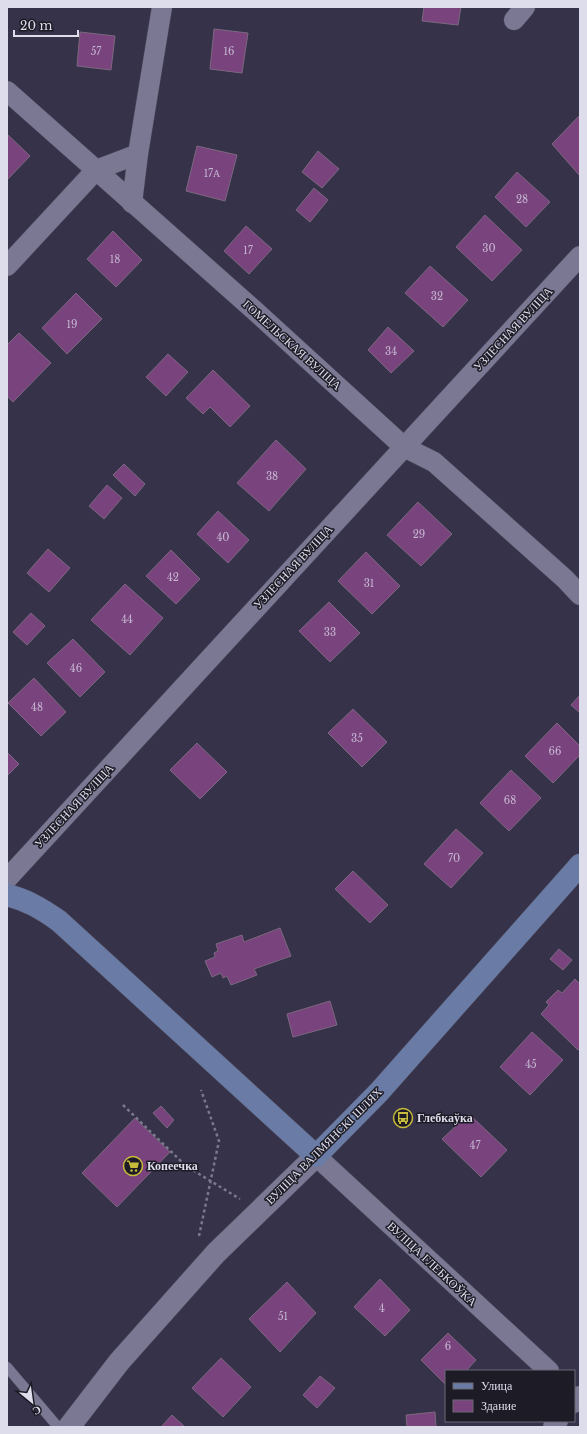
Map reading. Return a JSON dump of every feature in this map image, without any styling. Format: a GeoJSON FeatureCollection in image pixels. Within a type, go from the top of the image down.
{"type":"FeatureCollection","features":[{"type":"Feature","properties":{"kind":"main road","name":"ВУЛІЦА ВАЛМЯНСКІ ШЛЯХ"},"geometry":{"type":"LineString","coordinates":[[316,1156],[379,1092],[580,865]]}},
{"type":"Feature","properties":{"kind":"main road"},"geometry":{"type":"LineString","coordinates":[[7,895],[20,898],[41,908],[59,921],[316,1156]]}},
{"type":"Feature","properties":{"kind":"street"},"geometry":{"type":"LineString","coordinates":[[132,203],[138,154],[162,7]]}},
{"type":"Feature","properties":{"kind":"street","name":"ГОМЕЛЬСКАЯ ВУЛІЦА"},"geometry":{"type":"LineString","coordinates":[[7,92],[248,305],[404,447],[434,462],[565,579],[580,595]]}},
{"type":"Feature","properties":{"kind":"street"},"geometry":{"type":"LineString","coordinates":[[7,266],[96,170],[138,154]]}},
{"type":"Feature","properties":{"kind":"street","name":"УЗЛЕСНАЯ ВУЛІЦА"},"geometry":{"type":"LineString","coordinates":[[7,879],[580,256]]}},
{"type":"Feature","properties":{"kind":"street","name":"ВУЛІЦА ВАЛМЯНСКІ ШЛЯХ"},"geometry":{"type":"LineString","coordinates":[[69,1427],[119,1362],[216,1253],[316,1156]]}},
{"type":"Feature","properties":{"kind":"street","name":"ВУЛІЦА ГЛЕБКОЎКА"},"geometry":{"type":"LineString","coordinates":[[316,1156],[547,1370]]}},
{"type":"Feature","properties":{"kind":"lane"},"geometry":{"type":"LineString","coordinates":[[7,1367],[58,1427]]}},
{"type":"Feature","properties":{"kind":"path"},"geometry":{"type":"LineString","coordinates":[[199,1236],[219,1141],[201,1090]]}},
{"type":"Feature","properties":{"kind":"path"},"geometry":{"type":"LineString","coordinates":[[123,1105],[186,1166],[260,1210]]}},
{"type":"Feature","properties":{"kind":"building"},"geometry":{"type":"Polygon","coordinates":[[[424,7],[461,7],[458,25],[422,21],[424,7]]]}},
{"type":"Feature","properties":{"kind":"building"},"geometry":{"type":"Polygon","coordinates":[[[214,29],[248,33],[242,73],[210,69],[214,29]]]}},
{"type":"Feature","properties":{"kind":"building"},"geometry":{"type":"Polygon","coordinates":[[[80,32],[115,36],[111,70],[77,66],[80,32]]]}},
{"type":"Feature","properties":{"kind":"building"},"geometry":{"type":"Polygon","coordinates":[[[579,116],[580,117],[580,176],[552,144],[579,116]]]}},
{"type":"Feature","properties":{"kind":"building"},"geometry":{"type":"Polygon","coordinates":[[[7,134],[30,156],[7,180],[7,134]]]}},
{"type":"Feature","properties":{"kind":"building"},"geometry":{"type":"Polygon","coordinates":[[[197,146],[237,155],[225,201],[186,191],[197,146]]]}},
{"type":"Feature","properties":{"kind":"building"},"geometry":{"type":"Polygon","coordinates":[[[318,151],[339,169],[322,188],[302,172],[318,151]]]}},
{"type":"Feature","properties":{"kind":"building"},"geometry":{"type":"Polygon","coordinates":[[[517,172],[550,202],[526,227],[495,197],[517,172]]]}},
{"type":"Feature","properties":{"kind":"building"},"geometry":{"type":"Polygon","coordinates":[[[314,188],[328,200],[310,222],[296,210],[314,188]]]}},
{"type":"Feature","properties":{"kind":"building"},"geometry":{"type":"Polygon","coordinates":[[[485,215],[522,250],[492,281],[456,247],[485,215]]]}},
{"type":"Feature","properties":{"kind":"building"},"geometry":{"type":"Polygon","coordinates":[[[246,226],[272,249],[249,274],[224,251],[246,226]]]}},
{"type":"Feature","properties":{"kind":"building"},"geometry":{"type":"Polygon","coordinates":[[[113,231],[142,260],[116,287],[87,259],[113,231]]]}},
{"type":"Feature","properties":{"kind":"building"},"geometry":{"type":"Polygon","coordinates":[[[430,266],[468,300],[443,327],[405,293],[430,266]]]}},
{"type":"Feature","properties":{"kind":"building"},"geometry":{"type":"Polygon","coordinates":[[[76,293],[102,319],[67,354],[42,328],[76,293]]]}},
{"type":"Feature","properties":{"kind":"building"},"geometry":{"type":"Polygon","coordinates":[[[388,327],[414,351],[391,373],[368,350],[388,327]]]}},
{"type":"Feature","properties":{"kind":"building"},"geometry":{"type":"Polygon","coordinates":[[[19,333],[51,363],[13,402],[7,396],[7,345],[19,333]]]}},
{"type":"Feature","properties":{"kind":"building"},"geometry":{"type":"Polygon","coordinates":[[[168,354],[188,372],[166,396],[146,377],[168,354]]]}},
{"type":"Feature","properties":{"kind":"building"},"geometry":{"type":"Polygon","coordinates":[[[213,370],[250,406],[230,427],[210,407],[203,414],[186,398],[213,370]]]}},
{"type":"Feature","properties":{"kind":"building"},"geometry":{"type":"Polygon","coordinates":[[[276,440],[306,469],[269,511],[237,483],[276,440]]]}},
{"type":"Feature","properties":{"kind":"building"},"geometry":{"type":"Polygon","coordinates":[[[124,464],[145,484],[135,496],[113,475],[124,464]]]}},
{"type":"Feature","properties":{"kind":"building"},"geometry":{"type":"Polygon","coordinates":[[[107,485],[122,498],[104,519],[89,506],[107,485]]]}},
{"type":"Feature","properties":{"kind":"building"},"geometry":{"type":"Polygon","coordinates":[[[418,502],[452,534],[421,566],[387,535],[418,502]]]}},
{"type":"Feature","properties":{"kind":"building"},"geometry":{"type":"Polygon","coordinates":[[[218,511],[249,540],[228,563],[197,534],[218,511]]]}},
{"type":"Feature","properties":{"kind":"building"},"geometry":{"type":"Polygon","coordinates":[[[48,549],[70,568],[49,592],[27,573],[48,549]]]}},
{"type":"Feature","properties":{"kind":"building"},"geometry":{"type":"Polygon","coordinates":[[[171,550],[200,579],[176,604],[146,576],[171,550]]]}},
{"type":"Feature","properties":{"kind":"building"},"geometry":{"type":"Polygon","coordinates":[[[366,552],[400,586],[372,614],[338,581],[366,552]]]}},
{"type":"Feature","properties":{"kind":"building"},"geometry":{"type":"Polygon","coordinates":[[[125,584],[163,618],[130,655],[91,620],[125,584]]]}},
{"type":"Feature","properties":{"kind":"building"},"geometry":{"type":"Polygon","coordinates":[[[329,602],[360,633],[330,662],[299,631],[329,602]]]}},
{"type":"Feature","properties":{"kind":"building"},"geometry":{"type":"Polygon","coordinates":[[[31,613],[45,626],[27,645],[13,632],[31,613]]]}},
{"type":"Feature","properties":{"kind":"building"},"geometry":{"type":"Polygon","coordinates":[[[73,639],[105,672],[80,697],[47,663],[73,639]]]}},
{"type":"Feature","properties":{"kind":"building"},"geometry":{"type":"Polygon","coordinates":[[[34,678],[66,712],[41,736],[8,703],[34,678]]]}},
{"type":"Feature","properties":{"kind":"building"},"geometry":{"type":"Polygon","coordinates":[[[580,695],[580,713],[571,705],[580,695]]]}},
{"type":"Feature","properties":{"kind":"building"},"geometry":{"type":"Polygon","coordinates":[[[353,709],[387,742],[362,767],[328,733],[353,709]]]}},
{"type":"Feature","properties":{"kind":"building"},"geometry":{"type":"Polygon","coordinates":[[[557,723],[580,746],[580,755],[553,783],[525,756],[557,723]]]}},
{"type":"Feature","properties":{"kind":"building"},"geometry":{"type":"Polygon","coordinates":[[[197,743],[227,772],[200,799],[170,770],[197,743]]]}},
{"type":"Feature","properties":{"kind":"building"},"geometry":{"type":"Polygon","coordinates":[[[7,752],[19,764],[7,776],[7,752]]]}},
{"type":"Feature","properties":{"kind":"building"},"geometry":{"type":"Polygon","coordinates":[[[511,770],[541,798],[509,831],[480,803],[511,770]]]}},
{"type":"Feature","properties":{"kind":"building"},"geometry":{"type":"Polygon","coordinates":[[[456,829],[483,853],[451,888],[424,864],[456,829]]]}},
{"type":"Feature","properties":{"kind":"building"},"geometry":{"type":"Polygon","coordinates":[[[353,871],[388,905],[370,923],[335,889],[353,871]]]}},
{"type":"Feature","properties":{"kind":"building"},"geometry":{"type":"Polygon","coordinates":[[[280,928],[291,956],[254,969],[257,975],[231,985],[227,976],[223,978],[221,973],[212,977],[205,961],[215,957],[214,953],[218,951],[216,944],[242,935],[244,942],[280,928]]]}},
{"type":"Feature","properties":{"kind":"building"},"geometry":{"type":"Polygon","coordinates":[[[559,949],[572,960],[563,970],[550,959],[559,949]]]}},
{"type":"Feature","properties":{"kind":"building"},"geometry":{"type":"Polygon","coordinates":[[[575,979],[580,984],[580,1048],[578,1050],[541,1014],[549,1005],[546,1002],[558,990],[562,993],[575,979]]]}},
{"type":"Feature","properties":{"kind":"building"},"geometry":{"type":"Polygon","coordinates":[[[330,1001],[337,1025],[293,1037],[287,1014],[330,1001]]]}},
{"type":"Feature","properties":{"kind":"building"},"geometry":{"type":"Polygon","coordinates":[[[532,1032],[563,1060],[530,1095],[500,1067],[532,1032]]]}},
{"type":"Feature","properties":{"kind":"building"},"geometry":{"type":"Polygon","coordinates":[[[161,1106],[174,1120],[167,1128],[153,1113],[161,1106]]]}},
{"type":"Feature","properties":{"kind":"building"},"geometry":{"type":"Polygon","coordinates":[[[469,1114],[507,1150],[481,1177],[442,1139],[469,1114]]]}},
{"type":"Feature","properties":{"kind":"building"},"geometry":{"type":"Polygon","coordinates":[[[135,1118],[170,1152],[117,1207],[82,1173],[135,1118]]]}},
{"type":"Feature","properties":{"kind":"building"},"geometry":{"type":"Polygon","coordinates":[[[380,1279],[410,1310],[385,1336],[354,1307],[380,1279]]]}},
{"type":"Feature","properties":{"kind":"building"},"geometry":{"type":"Polygon","coordinates":[[[287,1282],[316,1313],[280,1352],[249,1319],[287,1282]]]}},
{"type":"Feature","properties":{"kind":"building"},"geometry":{"type":"Polygon","coordinates":[[[448,1333],[476,1360],[467,1370],[445,1370],[445,1384],[421,1360],[448,1333]]]}},
{"type":"Feature","properties":{"kind":"building"},"geometry":{"type":"Polygon","coordinates":[[[221,1358],[251,1387],[223,1417],[192,1388],[221,1358]]]}},
{"type":"Feature","properties":{"kind":"building"},"geometry":{"type":"Polygon","coordinates":[[[320,1376],[335,1388],[317,1408],[303,1395],[320,1376]]]}},
{"type":"Feature","properties":{"kind":"building"},"geometry":{"type":"Polygon","coordinates":[[[435,1412],[436,1427],[407,1427],[406,1415],[435,1412]]]}},
{"type":"Feature","properties":{"kind":"building"},"geometry":{"type":"Polygon","coordinates":[[[172,1415],[185,1427],[161,1427],[172,1415]]]}},
{"type":"Feature","properties":{"kind":"place","name":"Глебкаўка"},"geometry":{"type":"Point","coordinates":[403,1118]}},
{"type":"Feature","properties":{"kind":"place","name":"Копеечка"},"geometry":{"type":"Point","coordinates":[133,1166]}}]}
